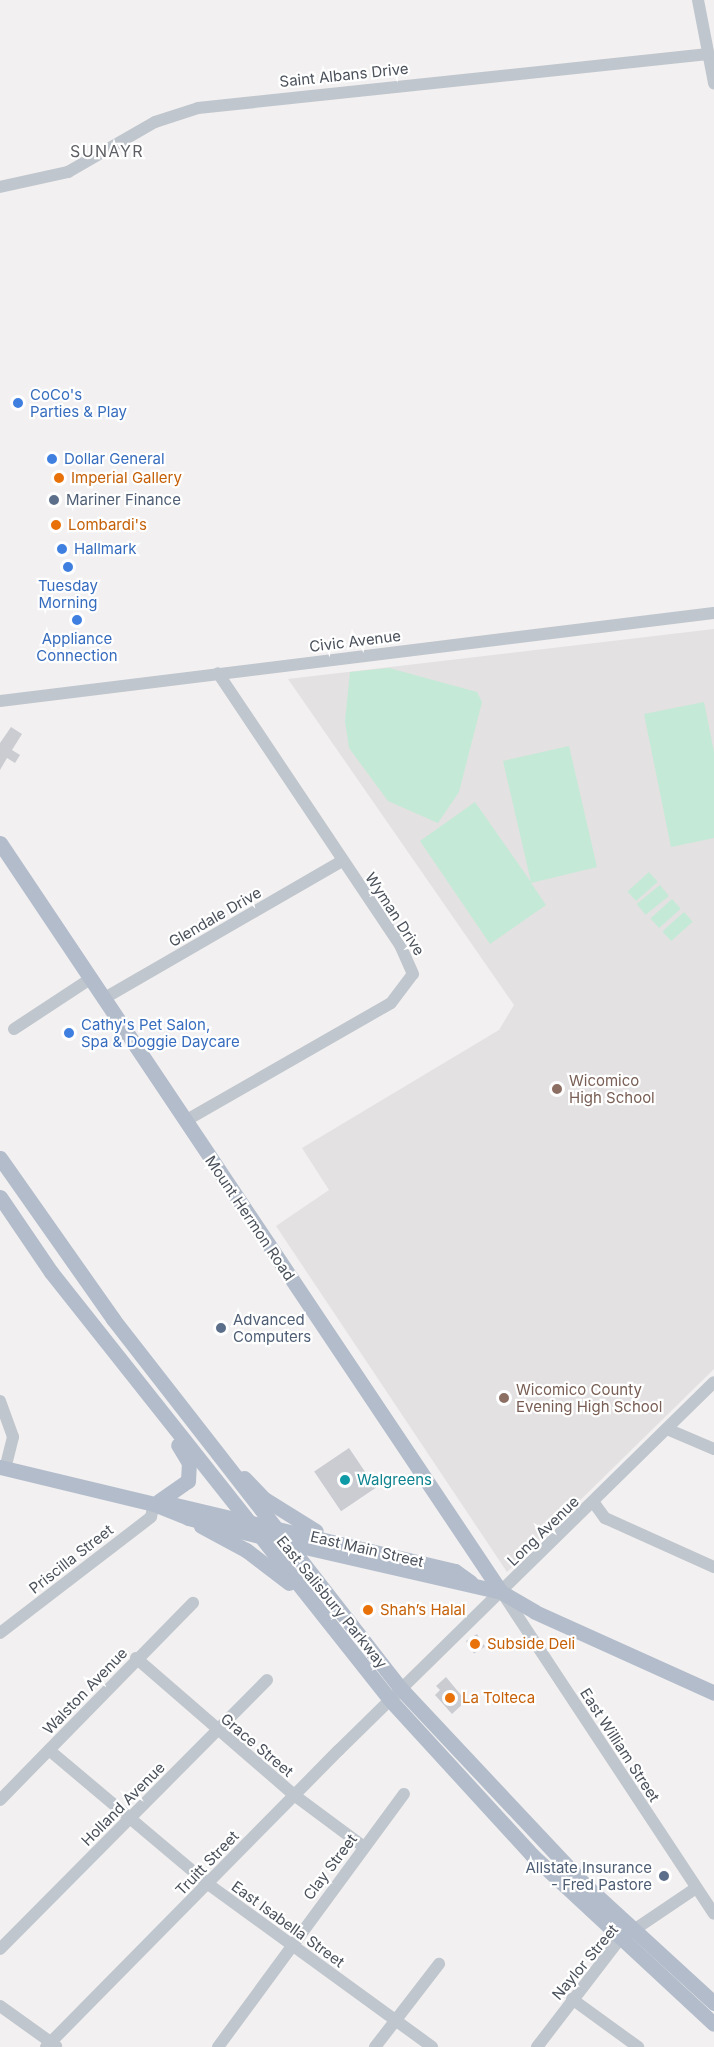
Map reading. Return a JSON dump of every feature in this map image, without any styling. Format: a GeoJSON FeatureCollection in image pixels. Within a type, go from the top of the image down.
{"type":"FeatureCollection","features":[{"type":"Feature","properties":{"kind":"main road","name":"Mount Hermon Road"},"geometry":{"type":"LineString","coordinates":[[0,843],[501,1592]]}},
{"type":"Feature","properties":{"kind":"main road","name":"East Salisbury Parkway"},"geometry":{"type":"LineString","coordinates":[[0,1158],[113,1319],[214,1448],[308,1599],[391,1701],[501,1823],[625,1935],[714,2003]]}},
{"type":"Feature","properties":{"kind":"main road","name":"East Salisbury Parkway"},"geometry":{"type":"LineString","coordinates":[[0,1197],[51,1272],[249,1522],[265,1531]]}},
{"type":"Feature","properties":{"kind":"main road"},"geometry":{"type":"LineString","coordinates":[[144,1389],[189,1463],[184,1487],[154,1504]]}},
{"type":"Feature","properties":{"kind":"main road"},"geometry":{"type":"LineString","coordinates":[[214,1448],[263,1498],[332,1547],[313,1566],[339,1613]]}},
{"type":"Feature","properties":{"kind":"main road","name":"East Main Street"},"geometry":{"type":"LineString","coordinates":[[3,1468],[154,1504],[188,1518],[265,1531],[470,1582],[501,1592],[535,1612],[714,1693]]}},
{"type":"Feature","properties":{"kind":"main road","name":"East Main Street"},"geometry":{"type":"LineString","coordinates":[[154,1504],[169,1501],[249,1522]]}},
{"type":"Feature","properties":{"kind":"main road"},"geometry":{"type":"LineString","coordinates":[[188,1518],[246,1550],[308,1599]]}},
{"type":"Feature","properties":{"kind":"main road","name":"East Main Street"},"geometry":{"type":"LineString","coordinates":[[265,1531],[283,1542],[332,1547],[455,1571],[470,1582]]}},
{"type":"Feature","properties":{"kind":"main road"},"geometry":{"type":"LineString","coordinates":[[455,1571],[465,1560],[468,1541]]}},
{"type":"Feature","properties":{"kind":"main road","name":"East Salisbury Parkway"},"geometry":{"type":"LineString","coordinates":[[283,1542],[402,1690],[625,1935],[714,2024]]}},
{"type":"Feature","properties":{"kind":"street"},"geometry":{"type":"LineString","coordinates":[[698,0],[714,82]]}},
{"type":"Feature","properties":{"kind":"street","name":"Saint Albans Drive"},"geometry":{"type":"LineString","coordinates":[[0,187],[68,172],[155,122],[198,108],[708,54]]}},
{"type":"Feature","properties":{"kind":"street","name":"Civic Avenue"},"geometry":{"type":"LineString","coordinates":[[0,701],[714,613]]}},
{"type":"Feature","properties":{"kind":"street","name":"Wyman Drive"},"geometry":{"type":"LineString","coordinates":[[185,1121],[391,1003],[411,983],[408,958],[218,673]]}},
{"type":"Feature","properties":{"kind":"street","name":"Glendale Drive"},"geometry":{"type":"LineString","coordinates":[[104,999],[342,861]]}},
{"type":"Feature","properties":{"kind":"street"},"geometry":{"type":"LineString","coordinates":[[14,1029],[90,979]]}},
{"type":"Feature","properties":{"kind":"street","name":"Long Avenue"},"geometry":{"type":"LineString","coordinates":[[391,1701],[714,1382]]}},
{"type":"Feature","properties":{"kind":"street"},"geometry":{"type":"LineString","coordinates":[[0,1401],[13,1437],[3,1468]]}},
{"type":"Feature","properties":{"kind":"street"},"geometry":{"type":"LineString","coordinates":[[667,1429],[714,1449]]}},
{"type":"Feature","properties":{"kind":"street"},"geometry":{"type":"LineString","coordinates":[[594,1503],[605,1518],[714,1567]]}},
{"type":"Feature","properties":{"kind":"street","name":"Priscilla Street"},"geometry":{"type":"LineString","coordinates":[[2,1628],[151,1517],[154,1504]]}},
{"type":"Feature","properties":{"kind":"street","name":"East William Street"},"geometry":{"type":"LineString","coordinates":[[501,1592],[714,1914]]}},
{"type":"Feature","properties":{"kind":"street","name":"Walston Avenue"},"geometry":{"type":"LineString","coordinates":[[0,1800],[136,1658],[193,1603]]}},
{"type":"Feature","properties":{"kind":"street","name":"Grace Street"},"geometry":{"type":"LineString","coordinates":[[136,1658],[217,1731],[294,1795],[364,1847]]}},
{"type":"Feature","properties":{"kind":"street","name":"Holland Avenue"},"geometry":{"type":"LineString","coordinates":[[0,1948],[267,1680]]}},
{"type":"Feature","properties":{"kind":"street","name":"Truitt Street"},"geometry":{"type":"LineString","coordinates":[[51,2045],[294,1795],[391,1701]]}},
{"type":"Feature","properties":{"kind":"street","name":"East Isabella Street"},"geometry":{"type":"LineString","coordinates":[[49,1750],[208,1884],[432,2047]]}},
{"type":"Feature","properties":{"kind":"street","name":"Clay Street"},"geometry":{"type":"LineString","coordinates":[[218,2047],[404,1794]]}},
{"type":"Feature","properties":{"kind":"street","name":"Naylor Street"},"geometry":{"type":"LineString","coordinates":[[537,2047],[572,1999],[625,1935],[696,1888]]}},
{"type":"Feature","properties":{"kind":"street"},"geometry":{"type":"LineString","coordinates":[[375,2047],[439,1964]]}},
{"type":"Feature","properties":{"kind":"street"},"geometry":{"type":"LineString","coordinates":[[572,1999],[638,2047]]}},
{"type":"Feature","properties":{"kind":"street"},"geometry":{"type":"LineString","coordinates":[[0,2006],[51,2045]]}},
{"type":"Feature","properties":{"kind":"shaded area","name":"Wicomico High School"},"geometry":{"type":"Polygon","coordinates":[[[714,629],[714,1369],[507,1572],[276,1226],[329,1190],[302,1148],[499,1030],[514,1005],[288,679],[714,629]]]}},
{"type":"Feature","properties":{"kind":"green space"},"geometry":{"type":"Polygon","coordinates":[[[389,668],[477,692],[482,702],[459,792],[438,823],[388,801],[349,748],[345,721],[350,672],[389,668]]]}},
{"type":"Feature","properties":{"kind":"green space"},"geometry":{"type":"Polygon","coordinates":[[[704,702],[714,752],[714,838],[671,847],[644,714],[704,702]]]}},
{"type":"Feature","properties":{"kind":"green space"},"geometry":{"type":"Polygon","coordinates":[[[569,746],[597,867],[531,883],[546,905],[490,944],[420,841],[475,802],[531,882],[503,761],[569,746]]]}},
{"type":"Feature","properties":{"kind":"green space"},"geometry":{"type":"Polygon","coordinates":[[[649,872],[658,882],[636,901],[627,891],[649,872]]]}},
{"type":"Feature","properties":{"kind":"green space"},"geometry":{"type":"Polygon","coordinates":[[[660,885],[669,896],[645,915],[637,904],[660,885]]]}},
{"type":"Feature","properties":{"kind":"green space"},"geometry":{"type":"Polygon","coordinates":[[[672,899],[681,909],[659,928],[650,918],[672,899]]]}},
{"type":"Feature","properties":{"kind":"green space"},"geometry":{"type":"Polygon","coordinates":[[[684,912],[693,922],[671,941],[662,931],[684,912]]]}},
{"type":"Feature","properties":{"kind":"building"},"geometry":{"type":"Polygon","coordinates":[[[11,727],[22,734],[12,750],[20,755],[15,763],[7,758],[0,770],[0,743],[11,727]]]}},
{"type":"Feature","properties":{"kind":"building","name":"Walgreens"},"geometry":{"type":"Polygon","coordinates":[[[349,1448],[376,1488],[341,1511],[314,1471],[349,1448]]]}},
{"type":"Feature","properties":{"kind":"building","name":"Subside Deli"},"geometry":{"type":"Polygon","coordinates":[[[477,1634],[485,1647],[474,1654],[466,1641],[477,1634]]]}},
{"type":"Feature","properties":{"kind":"building","name":"La Tolteca"},"geometry":{"type":"Polygon","coordinates":[[[446,1677],[466,1701],[452,1714],[435,1695],[440,1690],[436,1686],[446,1677]]]}},
{"type":"Feature","properties":{"kind":"place","name":"CoCo's Parties & Play"},"geometry":{"type":"Point","coordinates":[18,403]}},
{"type":"Feature","properties":{"kind":"place","name":"Dollar General"},"geometry":{"type":"Point","coordinates":[52,459]}},
{"type":"Feature","properties":{"kind":"place","name":"Imperial Gallery"},"geometry":{"type":"Point","coordinates":[59,478]}},
{"type":"Feature","properties":{"kind":"place","name":"Mariner Finance"},"geometry":{"type":"Point","coordinates":[54,500]}},
{"type":"Feature","properties":{"kind":"place","name":"Lombardi's"},"geometry":{"type":"Point","coordinates":[56,525]}},
{"type":"Feature","properties":{"kind":"place","name":"Hallmark"},"geometry":{"type":"Point","coordinates":[62,549]}},
{"type":"Feature","properties":{"kind":"place","name":"Tuesday Morning"},"geometry":{"type":"Point","coordinates":[68,567]}},
{"type":"Feature","properties":{"kind":"place","name":"Appliance Connection"},"geometry":{"type":"Point","coordinates":[77,620]}},
{"type":"Feature","properties":{"kind":"place","name":"Cathy's Pet Salon, Spa & Doggie Daycare"},"geometry":{"type":"Point","coordinates":[69,1033]}},
{"type":"Feature","properties":{"kind":"place","name":"Wicomico High School"},"geometry":{"type":"Point","coordinates":[557,1089]}},
{"type":"Feature","properties":{"kind":"place","name":"Advanced Computers"},"geometry":{"type":"Point","coordinates":[221,1328]}},
{"type":"Feature","properties":{"kind":"place","name":"Wicomico County Evening High School"},"geometry":{"type":"Point","coordinates":[504,1398]}},
{"type":"Feature","properties":{"kind":"place","name":"Walgreens"},"geometry":{"type":"Point","coordinates":[345,1480]}},
{"type":"Feature","properties":{"kind":"place","name":"Shah’s Halal"},"geometry":{"type":"Point","coordinates":[368,1610]}},
{"type":"Feature","properties":{"kind":"place","name":"Subside Deli"},"geometry":{"type":"Point","coordinates":[475,1644]}},
{"type":"Feature","properties":{"kind":"place","name":"La Tolteca"},"geometry":{"type":"Point","coordinates":[450,1698]}},
{"type":"Feature","properties":{"kind":"place","name":"Allstate Insurance - Fred Pastore"},"geometry":{"type":"Point","coordinates":[664,1876]}},
{"type":"Feature","properties":{"kind":"district","name":"SUNAYR"},"geometry":{"type":"Point","coordinates":[107,151]}}]}
